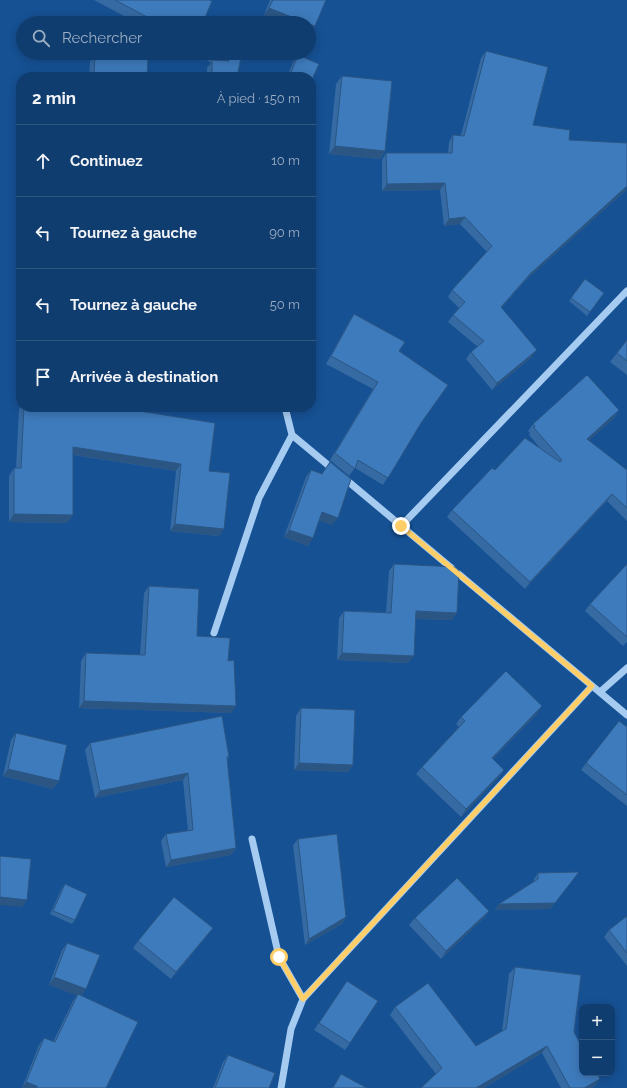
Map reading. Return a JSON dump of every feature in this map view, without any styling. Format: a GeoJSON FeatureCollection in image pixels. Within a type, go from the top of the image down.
{"type":"FeatureCollection","features":[{"type":"Feature","properties":{"kind":"street"},"geometry":{"type":"LineString","coordinates":[[401,526],[627,291]]}},
{"type":"Feature","properties":{"kind":"street"},"geometry":{"type":"LineString","coordinates":[[286,412],[292,435],[627,715]]}},
{"type":"Feature","properties":{"kind":"street"},"geometry":{"type":"LineString","coordinates":[[214,632],[259,498],[292,435]]}},
{"type":"Feature","properties":{"kind":"street"},"geometry":{"type":"LineString","coordinates":[[600,692],[627,668]]}},
{"type":"Feature","properties":{"kind":"street"},"geometry":{"type":"LineString","coordinates":[[282,1088],[291,1029],[303,999],[592,686]]}},
{"type":"Feature","properties":{"kind":"street"},"geometry":{"type":"LineString","coordinates":[[252,839],[279,957],[303,999]]}},
{"type":"Feature","properties":{"kind":"building"},"geometry":{"type":"Polygon","coordinates":[[[115,0],[212,1],[206,16],[145,16],[115,0]]]}},
{"type":"Feature","properties":{"kind":"building"},"geometry":{"type":"Polygon","coordinates":[[[273,0],[326,0],[316,24],[316,16],[289,16],[269,8],[273,0]]]}},
{"type":"Feature","properties":{"kind":"building"},"geometry":{"type":"Polygon","coordinates":[[[486,51],[548,67],[533,125],[570,130],[569,140],[627,143],[627,186],[530,274],[501,307],[537,350],[497,383],[471,352],[484,341],[453,315],[465,302],[452,290],[492,246],[465,217],[449,219],[445,183],[387,184],[386,153],[452,153],[453,135],[464,136],[486,51]]]}},
{"type":"Feature","properties":{"kind":"building"},"geometry":{"type":"Polygon","coordinates":[[[95,60],[148,60],[147,72],[94,72],[95,60]]]}},
{"type":"Feature","properties":{"kind":"building"},"geometry":{"type":"Polygon","coordinates":[[[212,60],[229,61],[227,60],[241,60],[238,72],[212,72],[212,60]]]}},
{"type":"Feature","properties":{"kind":"building"},"geometry":{"type":"Polygon","coordinates":[[[296,60],[310,60],[319,64],[315,72],[291,72],[296,60]]]}},
{"type":"Feature","properties":{"kind":"building"},"geometry":{"type":"Polygon","coordinates":[[[342,76],[392,81],[385,151],[335,146],[342,76]]]}},
{"type":"Feature","properties":{"kind":"building"},"geometry":{"type":"Polygon","coordinates":[[[585,279],[604,293],[590,312],[571,298],[585,279]]]}},
{"type":"Feature","properties":{"kind":"building"},"geometry":{"type":"Polygon","coordinates":[[[354,314],[405,342],[399,351],[448,385],[421,423],[388,478],[358,460],[355,469],[335,453],[378,382],[331,356],[354,314]]]}},
{"type":"Feature","properties":{"kind":"building"},"geometry":{"type":"Polygon","coordinates":[[[627,340],[627,361],[617,353],[627,340]]]}},
{"type":"Feature","properties":{"kind":"building"},"geometry":{"type":"Polygon","coordinates":[[[587,375],[619,410],[587,439],[627,470],[627,508],[612,494],[530,582],[452,510],[492,468],[495,470],[525,438],[560,462],[562,460],[534,428],[535,426],[533,424],[587,375]]]}},
{"type":"Feature","properties":{"kind":"building"},"geometry":{"type":"Polygon","coordinates":[[[24,412],[146,412],[215,423],[209,471],[230,473],[224,529],[175,524],[181,464],[73,447],[73,515],[14,514],[14,468],[21,468],[24,412]]]}},
{"type":"Feature","properties":{"kind":"building"},"geometry":{"type":"Polygon","coordinates":[[[330,462],[351,479],[338,518],[322,512],[313,538],[289,530],[311,470],[322,474],[330,462]]]}},
{"type":"Feature","properties":{"kind":"building"},"geometry":{"type":"Polygon","coordinates":[[[394,564],[456,567],[459,570],[457,613],[416,611],[414,656],[342,653],[344,611],[391,613],[394,564]]]}},
{"type":"Feature","properties":{"kind":"building"},"geometry":{"type":"Polygon","coordinates":[[[627,564],[627,637],[590,604],[627,564]]]}},
{"type":"Feature","properties":{"kind":"building"},"geometry":{"type":"Polygon","coordinates":[[[149,586],[199,589],[197,636],[230,638],[228,661],[234,660],[236,706],[84,701],[86,653],[145,655],[149,586]]]}},
{"type":"Feature","properties":{"kind":"building"},"geometry":{"type":"Polygon","coordinates":[[[506,671],[542,706],[492,758],[504,770],[466,809],[422,767],[465,721],[461,717],[506,671]]]}},
{"type":"Feature","properties":{"kind":"building"},"geometry":{"type":"Polygon","coordinates":[[[301,708],[355,710],[353,765],[299,763],[301,708]]]}},
{"type":"Feature","properties":{"kind":"building"},"geometry":{"type":"Polygon","coordinates":[[[222,716],[229,757],[227,757],[236,848],[171,860],[166,834],[193,830],[188,773],[100,791],[90,743],[222,716]]]}},
{"type":"Feature","properties":{"kind":"building"},"geometry":{"type":"Polygon","coordinates":[[[619,721],[627,727],[627,795],[586,763],[619,721]]]}},
{"type":"Feature","properties":{"kind":"building"},"geometry":{"type":"Polygon","coordinates":[[[16,733],[67,745],[59,781],[8,769],[16,733]]]}},
{"type":"Feature","properties":{"kind":"building"},"geometry":{"type":"Polygon","coordinates":[[[337,834],[346,917],[309,939],[298,839],[337,834]]]}},
{"type":"Feature","properties":{"kind":"building"},"geometry":{"type":"Polygon","coordinates":[[[0,856],[31,859],[27,900],[0,897],[0,856]]]}},
{"type":"Feature","properties":{"kind":"building"},"geometry":{"type":"Polygon","coordinates":[[[579,872],[555,903],[499,904],[538,879],[538,873],[579,872]]]}},
{"type":"Feature","properties":{"kind":"building"},"geometry":{"type":"Polygon","coordinates":[[[457,878],[489,911],[446,951],[415,918],[457,878]]]}},
{"type":"Feature","properties":{"kind":"building"},"geometry":{"type":"Polygon","coordinates":[[[65,884],[87,894],[75,920],[53,911],[65,884]]]}},
{"type":"Feature","properties":{"kind":"building"},"geometry":{"type":"Polygon","coordinates":[[[174,897],[213,928],[176,972],[138,941],[174,897]]]}},
{"type":"Feature","properties":{"kind":"building"},"geometry":{"type":"Polygon","coordinates":[[[627,916],[627,953],[609,930],[627,916]]]}},
{"type":"Feature","properties":{"kind":"building"},"geometry":{"type":"Polygon","coordinates":[[[67,943],[100,955],[86,989],[54,977],[67,943]]]}},
{"type":"Feature","properties":{"kind":"building"},"geometry":{"type":"Polygon","coordinates":[[[515,967],[581,975],[574,1032],[579,1041],[579,1076],[598,1076],[600,1079],[584,1088],[570,1088],[547,1046],[476,1088],[421,1088],[442,1068],[395,1007],[428,983],[476,1046],[506,1029],[515,967]]]}},
{"type":"Feature","properties":{"kind":"building"},"geometry":{"type":"Polygon","coordinates":[[[347,981],[378,1001],[350,1043],[319,1023],[347,981]]]}},
{"type":"Feature","properties":{"kind":"building"},"geometry":{"type":"Polygon","coordinates":[[[78,994],[138,1022],[106,1088],[37,1088],[37,1086],[26,1082],[44,1038],[55,1042],[78,994]]]}},
{"type":"Feature","properties":{"kind":"building"},"geometry":{"type":"Polygon","coordinates":[[[228,1055],[275,1073],[269,1088],[215,1088],[228,1055]]]}},
{"type":"Feature","properties":{"kind":"building"},"geometry":{"type":"Polygon","coordinates":[[[341,1074],[367,1088],[333,1088],[341,1074]]]}},
{"type":"Feature","properties":{"kind":"route"},"geometry":{"type":"LineString","coordinates":[[279,957],[303,999],[592,686],[401,526]]}}]}
